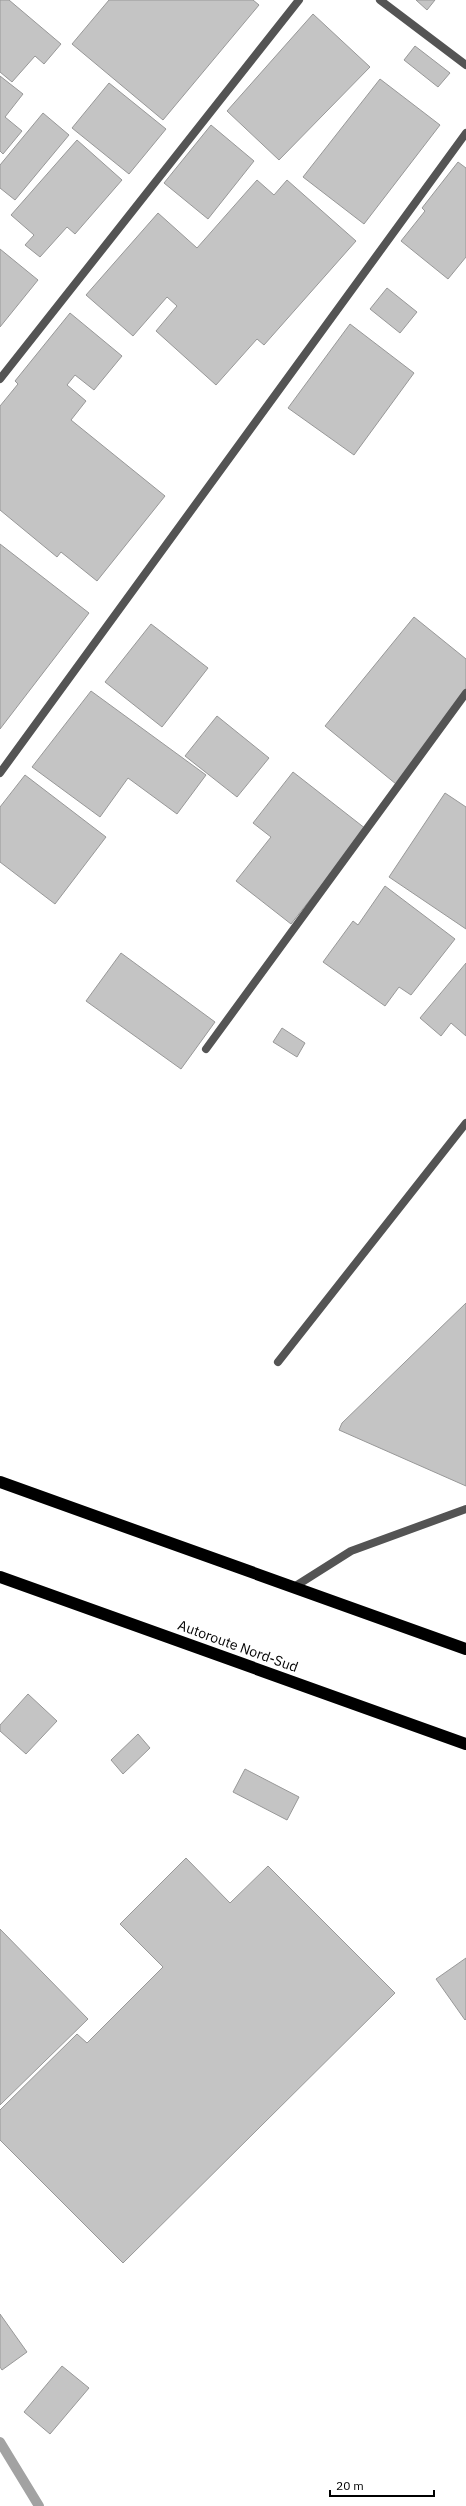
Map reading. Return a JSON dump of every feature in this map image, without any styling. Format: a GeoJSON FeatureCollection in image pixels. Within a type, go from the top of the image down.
{"type":"FeatureCollection","features":[{"type":"Feature","properties":{"kind":"highway"},"geometry":{"type":"LineString","coordinates":[[0,1482],[466,1649]]}},
{"type":"Feature","properties":{"kind":"highway","name":"Autoroute Nord-Sud"},"geometry":{"type":"LineString","coordinates":[[0,1577],[466,1744]]}},
{"type":"Feature","properties":{"kind":"street"},"geometry":{"type":"LineString","coordinates":[[0,379],[299,0]]}},
{"type":"Feature","properties":{"kind":"street"},"geometry":{"type":"LineString","coordinates":[[380,0],[466,65]]}},
{"type":"Feature","properties":{"kind":"street"},"geometry":{"type":"LineString","coordinates":[[0,773],[466,133]]}},
{"type":"Feature","properties":{"kind":"street"},"geometry":{"type":"LineString","coordinates":[[206,1049],[466,693]]}},
{"type":"Feature","properties":{"kind":"street"},"geometry":{"type":"LineString","coordinates":[[278,1362],[466,1123]]}},
{"type":"Feature","properties":{"kind":"street"},"geometry":{"type":"LineString","coordinates":[[294,1587],[351,1551],[466,1509]]}},
{"type":"Feature","properties":{"kind":"building"},"geometry":{"type":"Polygon","coordinates":[[[0,0],[9,0],[61,44],[44,64],[35,56],[12,82],[0,72],[0,0]]]}},
{"type":"Feature","properties":{"kind":"building"},"geometry":{"type":"Polygon","coordinates":[[[109,0],[253,0],[259,5],[163,120],[72,44],[109,0]]]}},
{"type":"Feature","properties":{"kind":"building"},"geometry":{"type":"Polygon","coordinates":[[[416,0],[435,0],[427,10],[416,0]]]}},
{"type":"Feature","properties":{"kind":"building"},"geometry":{"type":"Polygon","coordinates":[[[313,14],[370,67],[279,160],[227,111],[313,14]]]}},
{"type":"Feature","properties":{"kind":"building"},"geometry":{"type":"Polygon","coordinates":[[[415,46],[450,73],[438,87],[404,60],[415,46]]]}},
{"type":"Feature","properties":{"kind":"building"},"geometry":{"type":"Polygon","coordinates":[[[0,76],[23,94],[5,117],[22,131],[3,154],[0,151],[0,76]]]}},
{"type":"Feature","properties":{"kind":"building"},"geometry":{"type":"Polygon","coordinates":[[[380,79],[440,125],[364,224],[303,177],[380,79]]]}},
{"type":"Feature","properties":{"kind":"building"},"geometry":{"type":"Polygon","coordinates":[[[109,83],[166,129],[129,174],[72,128],[109,83]]]}},
{"type":"Feature","properties":{"kind":"building"},"geometry":{"type":"Polygon","coordinates":[[[43,113],[69,135],[15,200],[0,188],[0,165],[43,113]]]}},
{"type":"Feature","properties":{"kind":"building"},"geometry":{"type":"Polygon","coordinates":[[[211,125],[254,161],[208,219],[164,183],[211,125]]]}},
{"type":"Feature","properties":{"kind":"building"},"geometry":{"type":"Polygon","coordinates":[[[77,140],[122,180],[75,234],[67,227],[40,257],[25,245],[34,235],[11,215],[77,140]]]}},
{"type":"Feature","properties":{"kind":"building"},"geometry":{"type":"Polygon","coordinates":[[[458,162],[466,168],[466,257],[448,279],[401,241],[425,211],[422,208],[458,162]]]}},
{"type":"Feature","properties":{"kind":"building"},"geometry":{"type":"Polygon","coordinates":[[[257,180],[274,195],[287,180],[356,241],[264,345],[257,339],[216,385],[156,331],[177,306],[167,297],[133,336],[86,295],[158,213],[197,248],[257,180]]]}},
{"type":"Feature","properties":{"kind":"building"},"geometry":{"type":"Polygon","coordinates":[[[0,249],[38,280],[0,327],[0,249]]]}},
{"type":"Feature","properties":{"kind":"building"},"geometry":{"type":"Polygon","coordinates":[[[387,288],[417,312],[400,333],[370,309],[387,288]]]}},
{"type":"Feature","properties":{"kind":"building"},"geometry":{"type":"Polygon","coordinates":[[[70,313],[122,356],[94,390],[75,375],[67,385],[86,401],[71,420],[165,496],[97,581],[61,552],[57,557],[0,510],[0,406],[18,384],[15,381],[70,313]]]}},
{"type":"Feature","properties":{"kind":"building"},"geometry":{"type":"Polygon","coordinates":[[[350,324],[414,373],[354,455],[288,408],[350,324]]]}},
{"type":"Feature","properties":{"kind":"building"},"geometry":{"type":"Polygon","coordinates":[[[0,544],[89,613],[0,729],[0,544]]]}},
{"type":"Feature","properties":{"kind":"building"},"geometry":{"type":"Polygon","coordinates":[[[414,617],[466,659],[466,698],[396,784],[325,726],[414,617]]]}},
{"type":"Feature","properties":{"kind":"building"},"geometry":{"type":"Polygon","coordinates":[[[151,624],[208,668],[162,727],[105,682],[151,624]]]}},
{"type":"Feature","properties":{"kind":"building"},"geometry":{"type":"Polygon","coordinates":[[[91,691],[206,775],[177,814],[128,778],[100,817],[32,767],[91,691]]]}},
{"type":"Feature","properties":{"kind":"building"},"geometry":{"type":"Polygon","coordinates":[[[217,716],[269,758],[237,797],[185,756],[217,716]]]}},
{"type":"Feature","properties":{"kind":"building"},"geometry":{"type":"Polygon","coordinates":[[[293,772],[366,829],[291,924],[236,881],[271,837],[253,823],[293,772]]]}},
{"type":"Feature","properties":{"kind":"building"},"geometry":{"type":"Polygon","coordinates":[[[25,775],[106,837],[55,904],[0,862],[0,807],[25,775]]]}},
{"type":"Feature","properties":{"kind":"building"},"geometry":{"type":"Polygon","coordinates":[[[445,793],[466,807],[466,929],[389,877],[445,793]]]}},
{"type":"Feature","properties":{"kind":"building"},"geometry":{"type":"Polygon","coordinates":[[[385,886],[455,939],[411,995],[399,987],[385,1006],[323,962],[353,921],[358,925],[385,886]]]}},
{"type":"Feature","properties":{"kind":"building"},"geometry":{"type":"Polygon","coordinates":[[[121,953],[215,1022],[181,1069],[86,1001],[121,953]]]}},
{"type":"Feature","properties":{"kind":"building"},"geometry":{"type":"Polygon","coordinates":[[[466,963],[466,1036],[451,1023],[441,1036],[420,1018],[466,963]]]}},
{"type":"Feature","properties":{"kind":"building"},"geometry":{"type":"Polygon","coordinates":[[[282,1028],[305,1043],[297,1057],[273,1042],[282,1028]]]}},
{"type":"Feature","properties":{"kind":"building"},"geometry":{"type":"Polygon","coordinates":[[[466,1303],[466,1486],[339,1430],[342,1423],[466,1303]]]}},
{"type":"Feature","properties":{"kind":"building"},"geometry":{"type":"Polygon","coordinates":[[[28,1694],[57,1721],[26,1754],[0,1731],[0,1725],[28,1694]]]}},
{"type":"Feature","properties":{"kind":"building"},"geometry":{"type":"Polygon","coordinates":[[[138,1734],[150,1748],[123,1774],[111,1760],[138,1734]]]}},
{"type":"Feature","properties":{"kind":"building"},"geometry":{"type":"Polygon","coordinates":[[[245,1769],[299,1797],[287,1820],[233,1792],[245,1769]]]}},
{"type":"Feature","properties":{"kind":"building"},"geometry":{"type":"Polygon","coordinates":[[[186,1858],[230,1903],[268,1866],[395,1993],[123,2263],[0,2140],[0,2110],[77,2034],[87,2043],[163,1967],[120,1924],[186,1858]]]}},
{"type":"Feature","properties":{"kind":"building"},"geometry":{"type":"Polygon","coordinates":[[[0,1929],[88,2019],[0,2105],[0,1929]]]}},
{"type":"Feature","properties":{"kind":"building"},"geometry":{"type":"Polygon","coordinates":[[[466,1958],[466,2019],[465,2020],[436,1979],[466,1958]]]}},
{"type":"Feature","properties":{"kind":"building"},"geometry":{"type":"Polygon","coordinates":[[[0,2314],[27,2352],[2,2370],[0,2367],[0,2314]]]}},
{"type":"Feature","properties":{"kind":"building"},"geometry":{"type":"Polygon","coordinates":[[[62,2366],[89,2388],[50,2434],[24,2412],[62,2366]]]}},
{"type":"Feature","properties":{"kind":"waterway"},"geometry":{"type":"LineString","coordinates":[[0,2442],[39,2506]]}}]}
